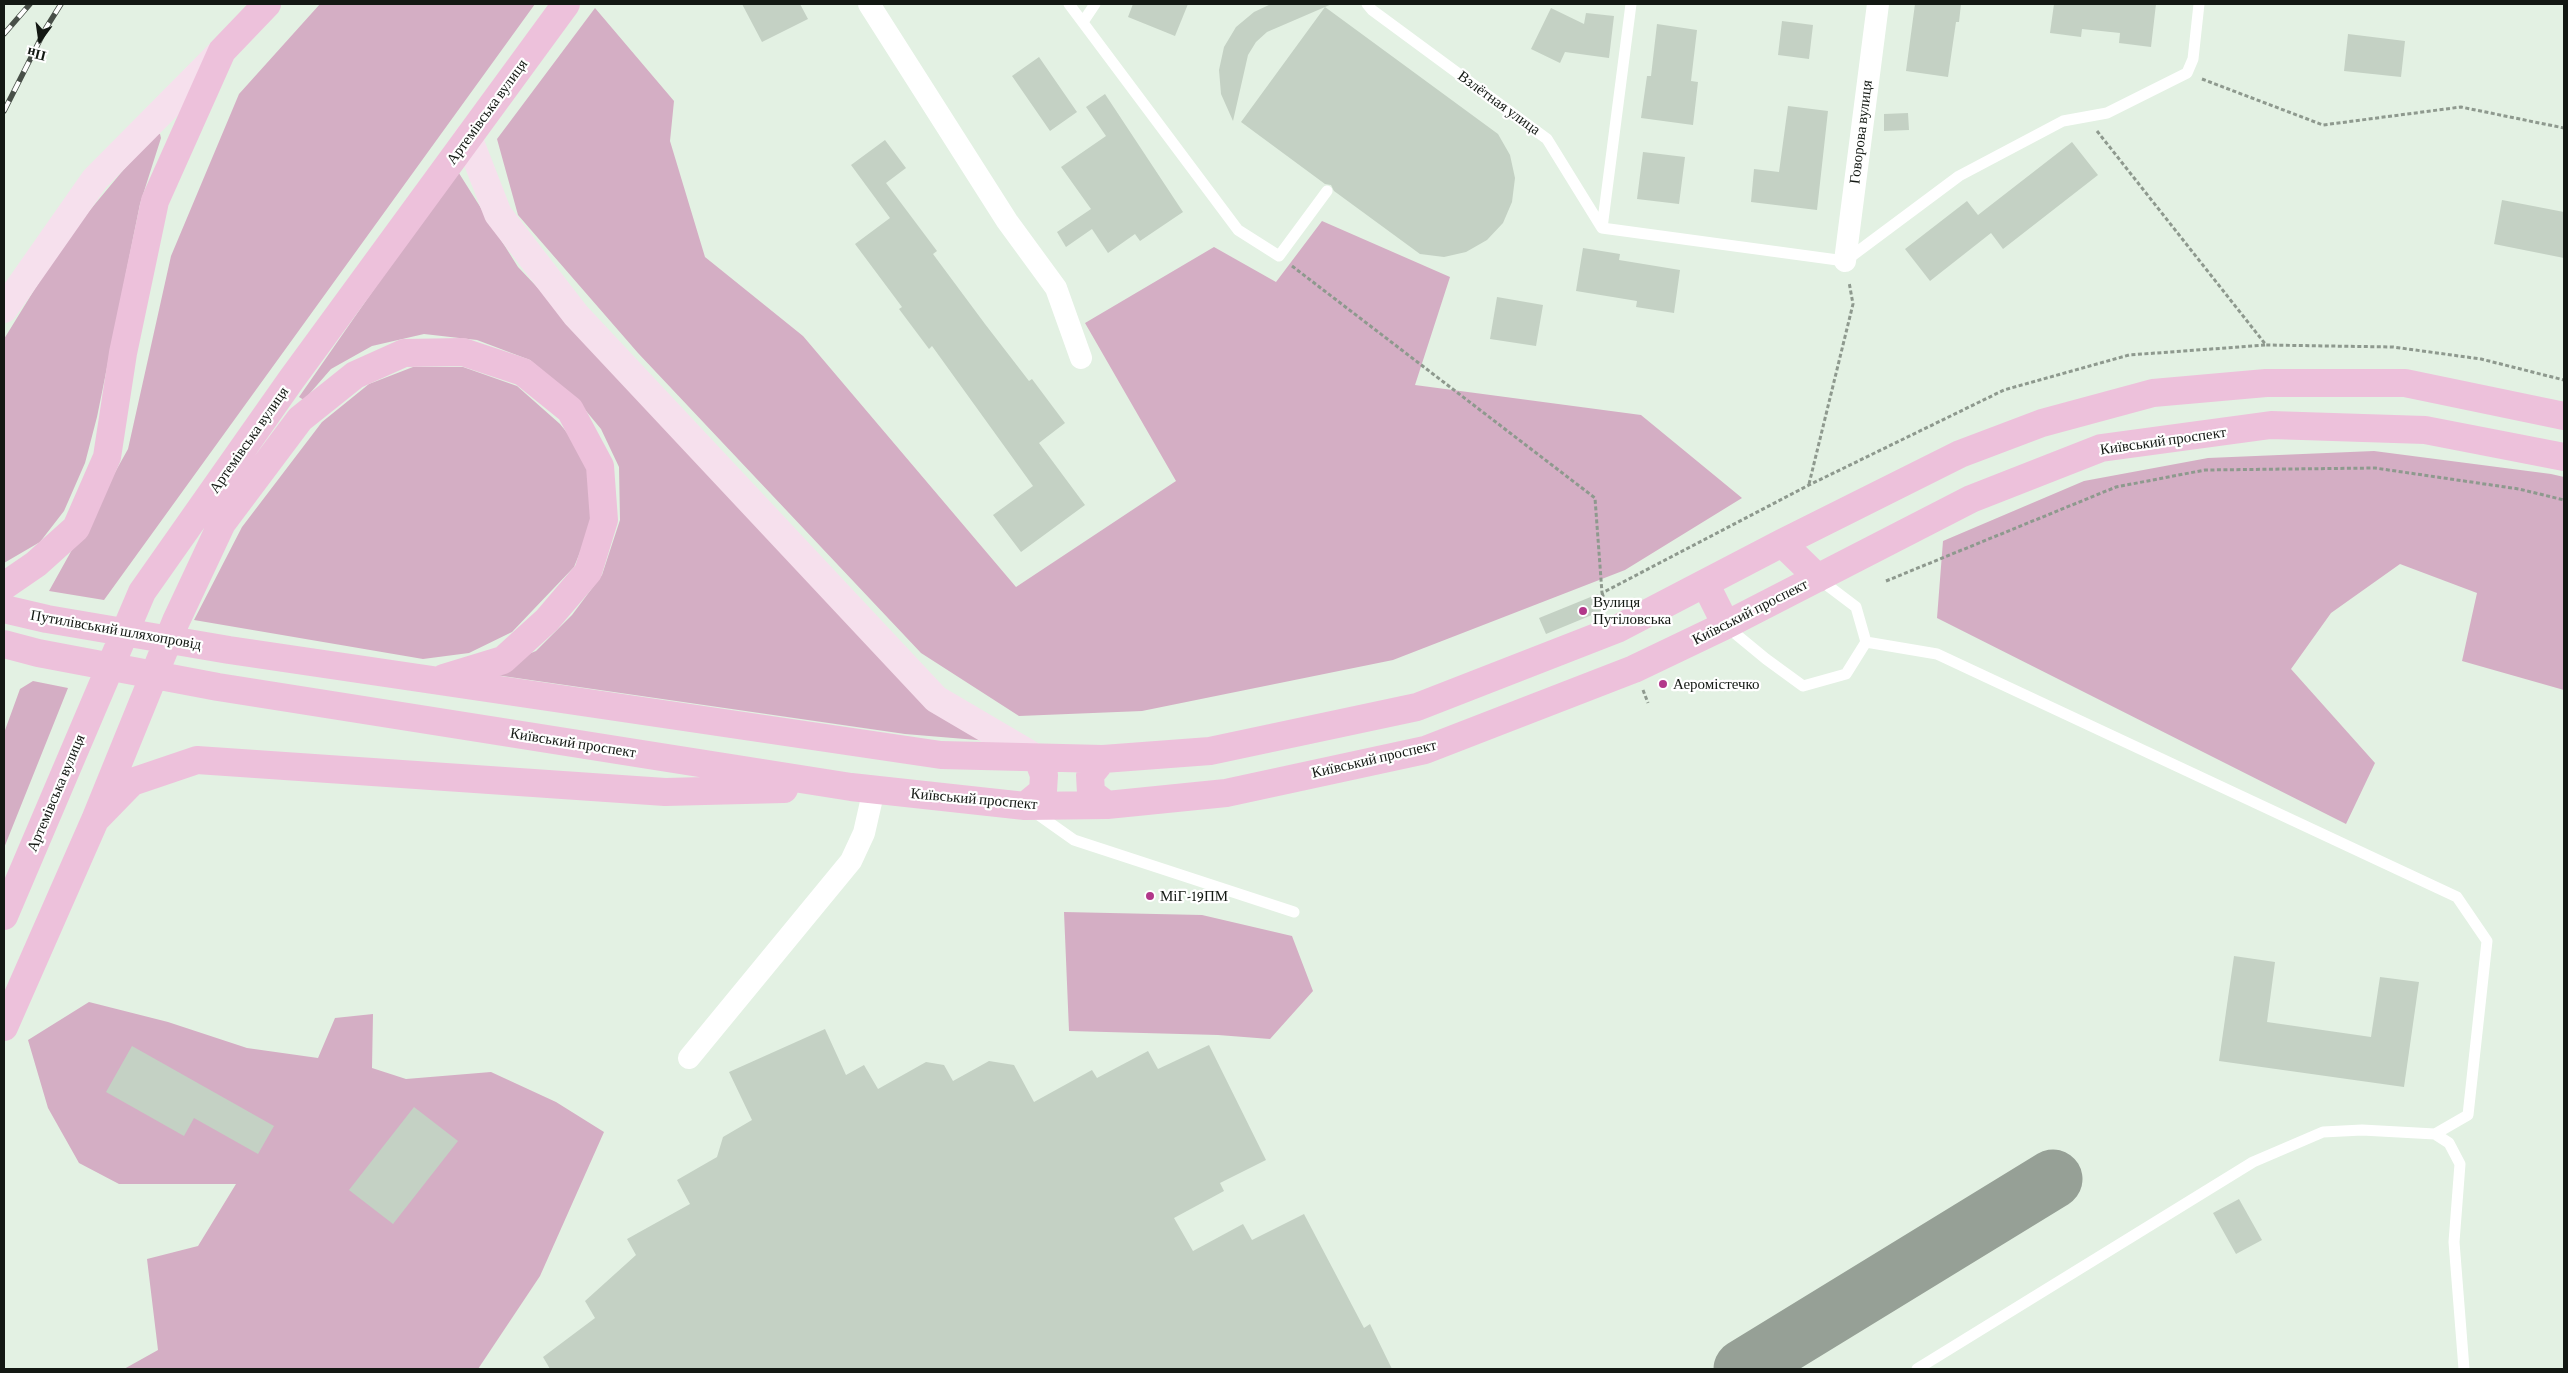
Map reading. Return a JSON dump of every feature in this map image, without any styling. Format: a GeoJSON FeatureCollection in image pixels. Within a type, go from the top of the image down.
{"type":"FeatureCollection","features":[{"type":"Feature","properties":{"kind":"main road"},"geometry":{"type":"LineString","coordinates":[[4,586],[36,564],[76,528],[107,457],[123,353],[155,201],[222,51],[267,4]]}},
{"type":"Feature","properties":{"kind":"main road","name":"Артемівська вулиця"},"geometry":{"type":"LineString","coordinates":[[4,916],[142,592],[291,380],[566,4]]}},
{"type":"Feature","properties":{"kind":"main road"},"geometry":{"type":"LineString","coordinates":[[222,523],[300,419],[356,374],[404,353],[462,352],[523,372],[570,410],[600,466],[604,520],[588,572],[548,620],[503,660],[436,680]]}},
{"type":"Feature","properties":{"kind":"main road"},"geometry":{"type":"LineString","coordinates":[[4,1027],[95,820],[176,621],[291,380]]}},
{"type":"Feature","properties":{"kind":"main road"},"geometry":{"type":"LineString","coordinates":[[436,680],[941,754],[1038,759],[1103,759],[1210,751],[1417,706],[1595,639],[1960,454],[2042,423],[2153,393],[2266,383],[2405,383],[2564,416]]}},
{"type":"Feature","properties":{"kind":"main road","name":"Київський проспект"},"geometry":{"type":"LineString","coordinates":[[4,644],[38,654],[218,687],[863,788],[1026,806],[1107,805],[1226,793],[1425,750],[1634,669],[1726,625],[1972,499],[2101,448],[2271,425],[2425,430],[2564,457]]}},
{"type":"Feature","properties":{"kind":"main road"},"geometry":{"type":"LineString","coordinates":[[1782,543],[1818,578]]}},
{"type":"Feature","properties":{"kind":"main road"},"geometry":{"type":"LineString","coordinates":[[1705,583],[1726,625]]}},
{"type":"Feature","properties":{"kind":"main road","name":"Путилівський шляхопровід"},"geometry":{"type":"LineString","coordinates":[[4,608],[48,619],[229,650],[436,680]]}},
{"type":"Feature","properties":{"kind":"main road"},"geometry":{"type":"LineString","coordinates":[[1026,806],[1043,791],[1044,775],[1038,759]]}},
{"type":"Feature","properties":{"kind":"main road"},"geometry":{"type":"LineString","coordinates":[[1103,759],[1090,776],[1091,793],[1107,805]]}},
{"type":"Feature","properties":{"kind":"main road"},"geometry":{"type":"LineString","coordinates":[[95,820],[132,782],[197,760],[665,792],[863,788]]}},
{"type":"Feature","properties":{"kind":"street"},"geometry":{"type":"LineString","coordinates":[[870,4],[1007,221],[1056,288],[1081,358]]}},
{"type":"Feature","properties":{"kind":"street","name":"Говорова вулиця"},"geometry":{"type":"LineString","coordinates":[[1844,261],[1878,4]]}},
{"type":"Feature","properties":{"kind":"street"},"geometry":{"type":"LineString","coordinates":[[4,309],[95,179],[222,51]]}},
{"type":"Feature","properties":{"kind":"street"},"geometry":{"type":"LineString","coordinates":[[468,137],[498,214],[576,315],[936,698],[1038,759]]}},
{"type":"Feature","properties":{"kind":"street"},"geometry":{"type":"LineString","coordinates":[[689,1058],[851,861],[864,833],[863,788]]}},
{"type":"Feature","properties":{"kind":"lane"},"geometry":{"type":"LineString","coordinates":[[1069,4],[1238,230],[1279,256],[1327,191]]}},
{"type":"Feature","properties":{"kind":"lane"},"geometry":{"type":"LineString","coordinates":[[1083,22],[1095,4]]}},
{"type":"Feature","properties":{"kind":"lane","name":"Взлётная улица"},"geometry":{"type":"LineString","coordinates":[[1367,4],[1372,10],[1547,139],[1602,228]]}},
{"type":"Feature","properties":{"kind":"lane"},"geometry":{"type":"LineString","coordinates":[[1631,4],[1602,228],[1844,261],[1960,176],[2064,121],[2107,113],[2187,73],[2193,59],[2199,4]]}},
{"type":"Feature","properties":{"kind":"lane"},"geometry":{"type":"LineString","coordinates":[[1726,625],[1766,659],[1803,686],[1846,674],[1866,642],[1856,607],[1818,578]]}},
{"type":"Feature","properties":{"kind":"lane"},"geometry":{"type":"LineString","coordinates":[[1866,642],[1937,654],[2457,896],[2488,941],[2468,1115],[2435,1134]]}},
{"type":"Feature","properties":{"kind":"lane"},"geometry":{"type":"LineString","coordinates":[[1026,806],[1074,840],[1294,912]]}},
{"type":"Feature","properties":{"kind":"lane"},"geometry":{"type":"LineString","coordinates":[[1923,1368],[2253,1162],[2323,1132],[2362,1130],[2435,1134],[2449,1143],[2460,1164],[2454,1242],[2464,1369]]}},
{"type":"Feature","properties":{"kind":"path"},"geometry":{"type":"LineString","coordinates":[[2187,73],[2323,125],[2461,107],[2564,128]]}},
{"type":"Feature","properties":{"kind":"path"},"geometry":{"type":"LineString","coordinates":[[2086,117],[2266,344]]}},
{"type":"Feature","properties":{"kind":"path"},"geometry":{"type":"LineString","coordinates":[[1279,256],[1595,498],[1602,593],[1808,485],[2004,390],[2129,355],[2266,344],[2393,347],[2482,359],[2564,380]]}},
{"type":"Feature","properties":{"kind":"path"},"geometry":{"type":"LineString","coordinates":[[1808,485],[1853,304],[1844,261]]}},
{"type":"Feature","properties":{"kind":"path"},"geometry":{"type":"LineString","coordinates":[[1886,580],[2116,487],[2205,470],[2375,468],[2519,488],[2564,500]]}},
{"type":"Feature","properties":{"kind":"shaded area"},"geometry":{"type":"Polygon","coordinates":[[[320,4],[535,4],[104,600],[49,591],[128,449],[171,256],[239,94],[320,4]]]}},
{"type":"Feature","properties":{"kind":"shaded area"},"geometry":{"type":"Polygon","coordinates":[[[595,8],[674,101],[670,141],[705,257],[803,336],[1016,587],[1176,481],[1085,323],[1214,247],[1276,282],[1322,221],[1450,277],[1415,385],[1641,415],[1742,498],[1625,570],[1393,660],[1142,711],[1019,716],[921,653],[638,353],[518,215],[497,139],[595,8]]]}},
{"type":"Feature","properties":{"kind":"shaded area"},"geometry":{"type":"Polygon","coordinates":[[[155,132],[160,134],[161,138],[140,204],[97,417],[85,463],[64,511],[40,542],[4,563],[4,339],[65,240],[155,132]]]}},
{"type":"Feature","properties":{"kind":"shaded area"},"geometry":{"type":"Polygon","coordinates":[[[457,170],[518,267],[931,702],[989,741],[905,734],[482,673],[536,651],[572,615],[602,575],[620,520],[619,467],[601,429],[577,400],[530,360],[477,340],[424,334],[372,346],[331,369],[304,400],[299,397],[457,170]]]}},
{"type":"Feature","properties":{"kind":"shaded area"},"geometry":{"type":"Polygon","coordinates":[[[413,367],[463,367],[517,386],[560,424],[581,450],[594,487],[589,530],[574,567],[512,632],[469,653],[423,659],[194,620],[242,527],[322,422],[369,384],[413,367]]]}},
{"type":"Feature","properties":{"kind":"shaded area"},"geometry":{"type":"Polygon","coordinates":[[[2374,451],[2564,477],[2564,690],[2462,661],[2477,593],[2400,564],[2331,613],[2291,669],[2375,763],[2346,824],[1937,618],[1943,541],[2084,481],[2208,458],[2374,451]]]}},
{"type":"Feature","properties":{"kind":"shaded area"},"geometry":{"type":"Polygon","coordinates":[[[33,681],[68,688],[4,848],[4,733],[20,689],[33,681]]]}},
{"type":"Feature","properties":{"kind":"shaded area"},"geometry":{"type":"Polygon","coordinates":[[[1064,912],[1202,915],[1292,936],[1313,991],[1270,1039],[1218,1035],[1069,1031],[1064,912]]]}},
{"type":"Feature","properties":{"kind":"shaded area"},"geometry":{"type":"Polygon","coordinates":[[[89,1002],[168,1022],[247,1048],[318,1058],[335,1018],[373,1014],[372,1068],[406,1079],[491,1072],[556,1102],[604,1132],[540,1276],[478,1369],[124,1369],[158,1350],[147,1259],[198,1246],[236,1184],[119,1184],[79,1163],[48,1108],[28,1040],[89,1002]]]}},
{"type":"Feature","properties":{"kind":"building"},"geometry":{"type":"Polygon","coordinates":[[[742,4],[800,4],[808,19],[762,42],[742,4]]]}},
{"type":"Feature","properties":{"kind":"building"},"geometry":{"type":"Polygon","coordinates":[[[1133,4],[1188,4],[1175,36],[1128,17],[1133,4]]]}},
{"type":"Feature","properties":{"kind":"building"},"geometry":{"type":"Polygon","coordinates":[[[1271,4],[1332,4],[1267,32],[1256,42],[1248,55],[1233,121],[1221,94],[1219,70],[1224,47],[1236,27],[1254,12],[1271,4]]]}},
{"type":"Feature","properties":{"kind":"building"},"geometry":{"type":"Polygon","coordinates":[[[1915,4],[1961,4],[1959,22],[1956,22],[1948,77],[1906,71],[1915,4]]]}},
{"type":"Feature","properties":{"kind":"building"},"geometry":{"type":"Polygon","coordinates":[[[2054,4],[2156,4],[2151,47],[2119,43],[2120,33],[2082,29],[2081,37],[2050,33],[2054,4]]]}},
{"type":"Feature","properties":{"kind":"building"},"geometry":{"type":"Polygon","coordinates":[[[1325,7],[1498,134],[1510,155],[1515,178],[1512,202],[1503,223],[1487,240],[1466,252],[1444,257],[1420,254],[1334,191],[1331,185],[1325,184],[1241,122],[1325,7]]]}},
{"type":"Feature","properties":{"kind":"building"},"geometry":{"type":"Polygon","coordinates":[[[1551,8],[1584,24],[1586,13],[1614,16],[1609,58],[1565,52],[1560,63],[1531,49],[1551,8]]]}},
{"type":"Feature","properties":{"kind":"building"},"geometry":{"type":"Polygon","coordinates":[[[1782,21],[1813,25],[1809,59],[1778,55],[1782,21]]]}},
{"type":"Feature","properties":{"kind":"building"},"geometry":{"type":"Polygon","coordinates":[[[1657,24],[1697,30],[1691,81],[1698,82],[1693,125],[1641,118],[1647,76],[1651,76],[1657,24]]]}},
{"type":"Feature","properties":{"kind":"building"},"geometry":{"type":"Polygon","coordinates":[[[2348,34],[2405,41],[2401,77],[2344,71],[2348,34]]]}},
{"type":"Feature","properties":{"kind":"building"},"geometry":{"type":"Polygon","coordinates":[[[1039,57],[1077,112],[1050,131],[1012,76],[1039,57]]]}},
{"type":"Feature","properties":{"kind":"building"},"geometry":{"type":"Polygon","coordinates":[[[1105,94],[1183,212],[1140,241],[1135,234],[1108,253],[1092,229],[1066,247],[1057,232],[1091,209],[1061,167],[1106,136],[1086,107],[1105,94]]]}},
{"type":"Feature","properties":{"kind":"building"},"geometry":{"type":"Polygon","coordinates":[[[1788,106],[1828,111],[1817,210],[1751,202],[1754,169],[1779,172],[1788,106]]]}},
{"type":"Feature","properties":{"kind":"building"},"geometry":{"type":"Polygon","coordinates":[[[1908,113],[1909,130],[1884,131],[1884,114],[1908,113]]]}},
{"type":"Feature","properties":{"kind":"building"},"geometry":{"type":"Polygon","coordinates":[[[885,140],[906,168],[886,183],[937,251],[933,254],[985,324],[1029,381],[1032,379],[1065,423],[1039,443],[1085,505],[1021,552],[993,515],[1033,486],[932,346],[929,349],[899,309],[902,307],[855,244],[890,218],[851,165],[885,140]]]}},
{"type":"Feature","properties":{"kind":"building"},"geometry":{"type":"Polygon","coordinates":[[[2072,142],[2098,175],[2003,249],[1991,233],[1930,281],[1905,249],[1967,201],[1978,215],[2072,142]]]}},
{"type":"Feature","properties":{"kind":"building"},"geometry":{"type":"Polygon","coordinates":[[[1643,152],[1685,157],[1679,204],[1637,199],[1643,152]]]}},
{"type":"Feature","properties":{"kind":"building"},"geometry":{"type":"Polygon","coordinates":[[[2502,200],[2564,212],[2564,258],[2494,244],[2502,200]]]}},
{"type":"Feature","properties":{"kind":"building"},"geometry":{"type":"Polygon","coordinates":[[[1583,248],[1620,254],[1619,260],[1680,270],[1674,313],[1636,307],[1637,301],[1576,291],[1583,248]]]}},
{"type":"Feature","properties":{"kind":"building"},"geometry":{"type":"Polygon","coordinates":[[[1497,297],[1543,305],[1536,346],[1490,339],[1497,297]]]}},
{"type":"Feature","properties":{"kind":"building"},"geometry":{"type":"Polygon","coordinates":[[[1598,594],[1604,610],[1546,634],[1539,618],[1598,594]]]}},
{"type":"Feature","properties":{"kind":"building"},"geometry":{"type":"Polygon","coordinates":[[[2234,956],[2275,962],[2267,1022],[2371,1037],[2380,977],[2419,982],[2404,1087],[2219,1061],[2234,956]]]}},
{"type":"Feature","properties":{"kind":"building"},"geometry":{"type":"Polygon","coordinates":[[[825,1029],[846,1075],[864,1065],[878,1089],[926,1062],[944,1065],[953,1081],[989,1061],[1014,1065],[1034,1102],[1092,1070],[1097,1078],[1148,1051],[1158,1069],[1209,1045],[1266,1160],[1220,1183],[1224,1191],[1174,1218],[1193,1251],[1243,1224],[1252,1240],[1304,1214],[1364,1328],[1370,1324],[1392,1369],[550,1369],[543,1357],[595,1318],[585,1301],[636,1255],[627,1239],[690,1204],[677,1180],[717,1157],[723,1137],[752,1120],[729,1072],[825,1029]]]}},
{"type":"Feature","properties":{"kind":"building"},"geometry":{"type":"Polygon","coordinates":[[[132,1046],[274,1126],[258,1154],[194,1118],[184,1136],[106,1092],[132,1046]]]}},
{"type":"Feature","properties":{"kind":"building"},"geometry":{"type":"Polygon","coordinates":[[[414,1107],[458,1141],[393,1224],[349,1190],[414,1107]]]}},
{"type":"Feature","properties":{"kind":"building"},"geometry":{"type":"Polygon","coordinates":[[[2239,1199],[2262,1240],[2236,1254],[2213,1213],[2239,1199]]]}},
{"type":"Feature","properties":{"kind":"taxiway"},"geometry":{"type":"LineString","coordinates":[[1743,1369],[2053,1179]]}},
{"type":"Feature","properties":{"kind":"railway"},"geometry":{"type":"LineString","coordinates":[[4,34],[30,4]]}},
{"type":"Feature","properties":{"kind":"railway"},"geometry":{"type":"LineString","coordinates":[[4,111],[46,28],[61,4]]}},
{"type":"Feature","properties":{"kind":"place","name":"Вулиця Путіловська"},"geometry":{"type":"Point","coordinates":[1583,611]}},
{"type":"Feature","properties":{"kind":"place","name":"Аеромістечко"},"geometry":{"type":"Point","coordinates":[1663,684]}},
{"type":"Feature","properties":{"kind":"place","name":"МіГ-19ПМ"},"geometry":{"type":"Point","coordinates":[1150,896]}}]}
